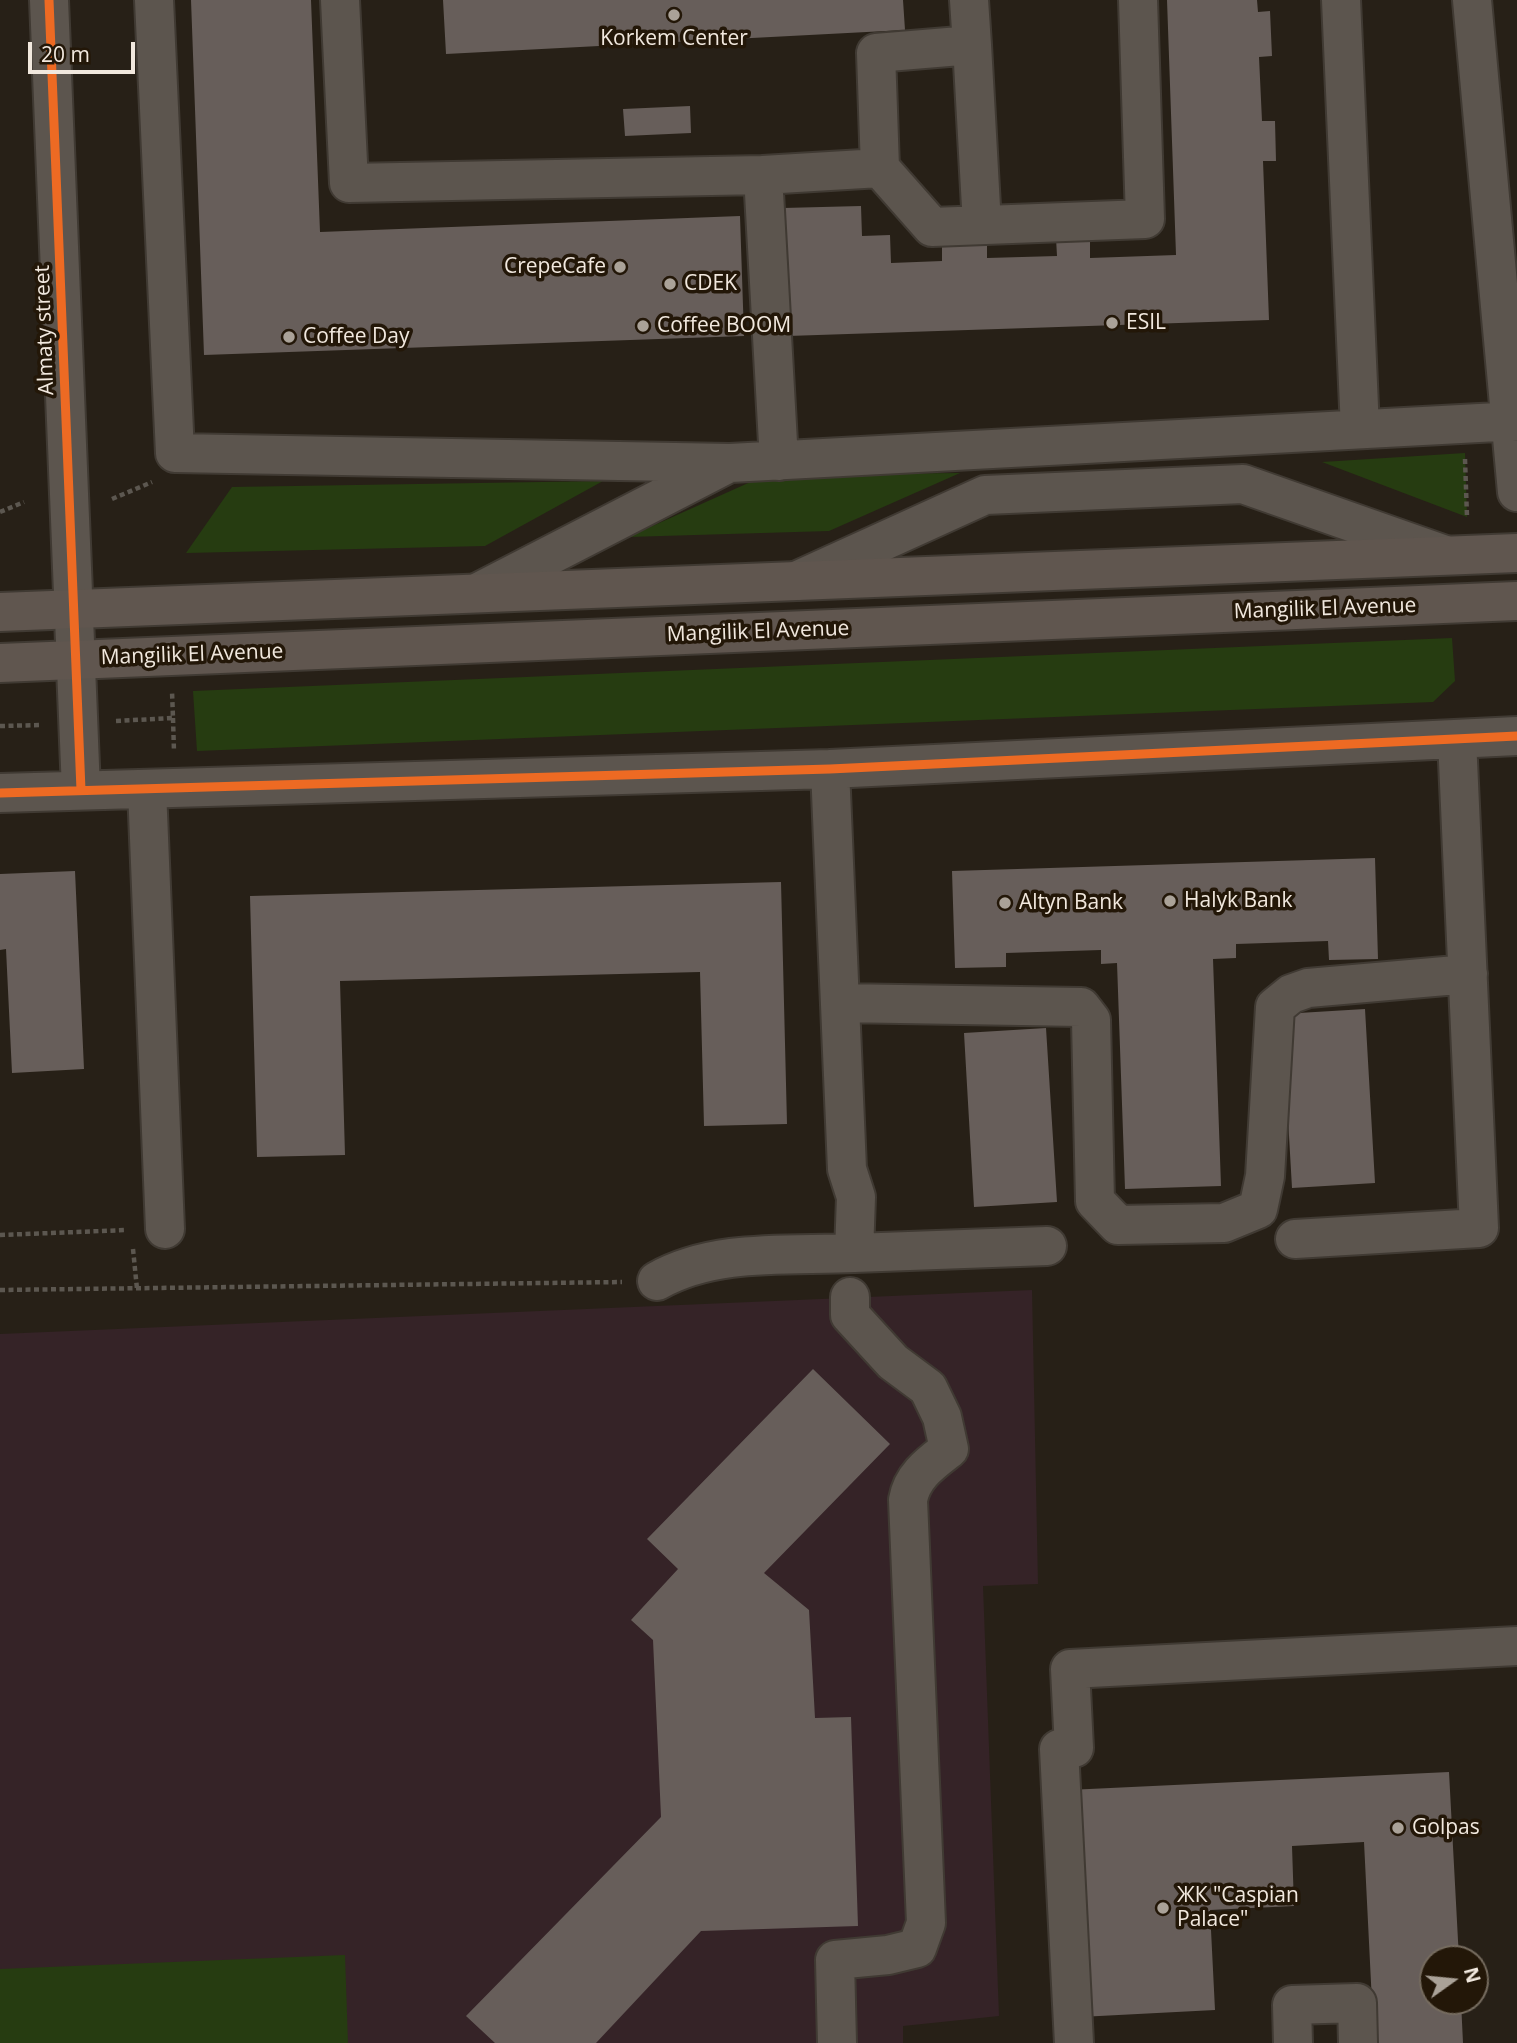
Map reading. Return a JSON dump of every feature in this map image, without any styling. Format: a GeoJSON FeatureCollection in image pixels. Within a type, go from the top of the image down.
{"type":"FeatureCollection","features":[{"type":"Feature","properties":{"kind":"main road"},"geometry":{"type":"LineString","coordinates":[[0,612],[1517,553]]}},
{"type":"Feature","properties":{"kind":"main road","name":"Mangilik El Avenue"},"geometry":{"type":"LineString","coordinates":[[0,663],[1517,601]]}},
{"type":"Feature","properties":{"kind":"street","name":"Almaty street"},"geometry":{"type":"LineString","coordinates":[[49,0],[81,790]]}},
{"type":"Feature","properties":{"kind":"street"},"geometry":{"type":"LineString","coordinates":[[155,0],[175,453],[730,463],[1514,421]]}},
{"type":"Feature","properties":{"kind":"street"},"geometry":{"type":"LineString","coordinates":[[340,0],[349,183],[763,175],[880,168]]}},
{"type":"Feature","properties":{"kind":"street"},"geometry":{"type":"LineString","coordinates":[[970,0],[982,225]]}},
{"type":"Feature","properties":{"kind":"street"},"geometry":{"type":"LineString","coordinates":[[972,46],[876,53],[880,168],[932,227],[1145,219],[1138,0]]}},
{"type":"Feature","properties":{"kind":"street"},"geometry":{"type":"LineString","coordinates":[[1341,0],[1360,429]]}},
{"type":"Feature","properties":{"kind":"street"},"geometry":{"type":"LineString","coordinates":[[1472,0],[1514,421],[1517,492]]}},
{"type":"Feature","properties":{"kind":"street"},"geometry":{"type":"LineString","coordinates":[[763,175],[779,461]]}},
{"type":"Feature","properties":{"kind":"street"},"geometry":{"type":"LineString","coordinates":[[477,593],[730,463]]}},
{"type":"Feature","properties":{"kind":"street"},"geometry":{"type":"LineString","coordinates":[[796,581],[985,495],[1242,484],[1447,556]]}},
{"type":"Feature","properties":{"kind":"street"},"geometry":{"type":"LineString","coordinates":[[0,793],[830,769],[1517,736]]}},
{"type":"Feature","properties":{"kind":"street"},"geometry":{"type":"LineString","coordinates":[[1295,1239],[1479,1228],[1457,740]]}},
{"type":"Feature","properties":{"kind":"street"},"geometry":{"type":"LineString","coordinates":[[830,769],[847,1169],[856,1197],[854,1253]]}},
{"type":"Feature","properties":{"kind":"street"},"geometry":{"type":"LineString","coordinates":[[147,789],[148,1229]]}},
{"type":"Feature","properties":{"kind":"street"},"geometry":{"type":"LineString","coordinates":[[840,1003],[1081,1007],[1091,1020],[1095,1201],[1118,1225],[1224,1223],[1258,1209],[1265,1175],[1275,1006],[1291,994],[1308,988],[1468,974]]}},
{"type":"Feature","properties":{"kind":"street"},"geometry":{"type":"LineString","coordinates":[[657,1281],[677,1269],[728,1258],[1047,1246]]}},
{"type":"Feature","properties":{"kind":"street"},"geometry":{"type":"LineString","coordinates":[[837,2043],[835,1959],[888,1955],[917,1948],[926,1923],[908,1500],[911,1485],[930,1463],[949,1449],[943,1417],[928,1388],[893,1362],[850,1315],[850,1297]]}},
{"type":"Feature","properties":{"kind":"street"},"geometry":{"type":"LineString","coordinates":[[1074,2043],[1059,1749],[1074,1748],[1070,1669],[1517,1646]]}},
{"type":"Feature","properties":{"kind":"street"},"geometry":{"type":"LineString","coordinates":[[1293,2043],[1292,2005],[1357,2003],[1359,2043]]}},
{"type":"Feature","properties":{"kind":"path"},"geometry":{"type":"LineString","coordinates":[[1464,424],[1467,517]]}},
{"type":"Feature","properties":{"kind":"path"},"geometry":{"type":"LineString","coordinates":[[112,499],[163,478]]}},
{"type":"Feature","properties":{"kind":"path"},"geometry":{"type":"LineString","coordinates":[[0,512],[24,502]]}},
{"type":"Feature","properties":{"kind":"path"},"geometry":{"type":"LineString","coordinates":[[116,721],[173,718],[172,688]]}},
{"type":"Feature","properties":{"kind":"path"},"geometry":{"type":"LineString","coordinates":[[0,726],[47,724]]}},
{"type":"Feature","properties":{"kind":"path"},"geometry":{"type":"LineString","coordinates":[[0,1235],[148,1229]]}},
{"type":"Feature","properties":{"kind":"path"},"geometry":{"type":"LineString","coordinates":[[0,1290],[657,1281]]}},
{"type":"Feature","properties":{"kind":"shaded area"},"geometry":{"type":"Polygon","coordinates":[[[1032,1290],[1038,1584],[983,1586],[999,2016],[903,2026],[903,2043],[0,2043],[0,1334],[1032,1290]]]}},
{"type":"Feature","properties":{"kind":"green space"},"geometry":{"type":"Polygon","coordinates":[[[1465,453],[1467,517],[1322,462],[1465,453]]]}},
{"type":"Feature","properties":{"kind":"green space"},"geometry":{"type":"Polygon","coordinates":[[[960,473],[829,531],[628,537],[766,475],[960,473]]]}},
{"type":"Feature","properties":{"kind":"green space"},"geometry":{"type":"Polygon","coordinates":[[[603,481],[485,546],[186,553],[232,487],[603,481]]]}},
{"type":"Feature","properties":{"kind":"green space"},"geometry":{"type":"Polygon","coordinates":[[[1452,638],[1455,681],[1433,702],[197,751],[193,691],[1452,638]]]}},
{"type":"Feature","properties":{"kind":"green space"},"geometry":{"type":"Polygon","coordinates":[[[345,1955],[348,2043],[0,2043],[0,1969],[345,1955]]]}},
{"type":"Feature","properties":{"kind":"building"},"geometry":{"type":"Polygon","coordinates":[[[191,0],[311,0],[320,232],[740,216],[744,336],[204,355],[191,0]]]}},
{"type":"Feature","properties":{"kind":"building","name":"Korkem Center"},"geometry":{"type":"Polygon","coordinates":[[[443,0],[903,0],[905,30],[446,54],[443,0]]]}},
{"type":"Feature","properties":{"kind":"building"},"geometry":{"type":"Polygon","coordinates":[[[1167,0],[1257,0],[1258,12],[1270,11],[1272,56],[1259,57],[1262,121],[1275,121],[1276,161],[1263,161],[1269,320],[788,336],[783,208],[861,206],[862,236],[890,235],[891,263],[942,261],[942,246],[987,244],[987,258],[1057,256],[1056,238],[1090,237],[1090,258],[1176,255],[1167,0]]]}},
{"type":"Feature","properties":{"kind":"building"},"geometry":{"type":"Polygon","coordinates":[[[690,106],[691,133],[625,136],[623,109],[690,106]]]}},
{"type":"Feature","properties":{"kind":"building"},"geometry":{"type":"Polygon","coordinates":[[[1375,858],[1378,959],[1329,960],[1328,941],[1236,944],[1236,958],[1213,959],[1221,1186],[1125,1189],[1117,963],[1101,964],[1101,950],[1006,953],[1006,967],[955,968],[952,871],[1375,858]]]}},
{"type":"Feature","properties":{"kind":"building"},"geometry":{"type":"Polygon","coordinates":[[[75,871],[84,1069],[12,1073],[6,949],[0,950],[0,874],[75,871]]]}},
{"type":"Feature","properties":{"kind":"building"},"geometry":{"type":"Polygon","coordinates":[[[781,882],[787,1124],[704,1126],[700,972],[340,981],[345,1155],[257,1157],[250,896],[781,882]]]}},
{"type":"Feature","properties":{"kind":"building"},"geometry":{"type":"Polygon","coordinates":[[[1365,1009],[1375,1183],[1292,1188],[1282,1014],[1365,1009]]]}},
{"type":"Feature","properties":{"kind":"building"},"geometry":{"type":"Polygon","coordinates":[[[1046,1028],[1057,1202],[974,1207],[964,1033],[1046,1028]]]}},
{"type":"Feature","properties":{"kind":"building"},"geometry":{"type":"Polygon","coordinates":[[[813,1369],[890,1444],[764,1573],[809,1610],[815,1718],[851,1717],[858,1926],[701,1931],[596,2043],[495,2043],[466,2016],[661,1817],[653,1640],[631,1620],[678,1569],[647,1539],[813,1369]]]}},
{"type":"Feature","properties":{"kind":"building","name":"ЖК \"Caspian Palace\""},"geometry":{"type":"Polygon","coordinates":[[[1449,1772],[1458,1945],[1419,1945],[1419,2015],[1462,2015],[1463,2043],[1374,2043],[1364,1842],[1292,1846],[1294,1906],[1210,1910],[1215,2010],[1080,2017],[1068,1790],[1449,1772]]]}},
{"type":"Feature","properties":{"kind":"cycle path"},"geometry":{"type":"LineString","coordinates":[[49,0],[81,790]]}},
{"type":"Feature","properties":{"kind":"cycle path"},"geometry":{"type":"LineString","coordinates":[[0,793],[830,769],[1517,736]]}},
{"type":"Feature","properties":{"kind":"place","name":"Korkem Center"},"geometry":{"type":"Point","coordinates":[674,15]}},
{"type":"Feature","properties":{"kind":"place","name":"CrepeCafe"},"geometry":{"type":"Point","coordinates":[620,267]}},
{"type":"Feature","properties":{"kind":"place","name":"CDEK"},"geometry":{"type":"Point","coordinates":[670,284]}},
{"type":"Feature","properties":{"kind":"place","name":"ESIL"},"geometry":{"type":"Point","coordinates":[1112,323]}},
{"type":"Feature","properties":{"kind":"place","name":"Coffee BOOM"},"geometry":{"type":"Point","coordinates":[643,326]}},
{"type":"Feature","properties":{"kind":"place","name":"Coffee Day"},"geometry":{"type":"Point","coordinates":[289,337]}},
{"type":"Feature","properties":{"kind":"place","name":"Halyk Bank"},"geometry":{"type":"Point","coordinates":[1170,901]}},
{"type":"Feature","properties":{"kind":"place","name":"Altyn Bank"},"geometry":{"type":"Point","coordinates":[1005,903]}},
{"type":"Feature","properties":{"kind":"place","name":"Golpas"},"geometry":{"type":"Point","coordinates":[1398,1828]}},
{"type":"Feature","properties":{"kind":"place","name":"ЖК \"Caspian Palace\""},"geometry":{"type":"Point","coordinates":[1163,1908]}}]}
